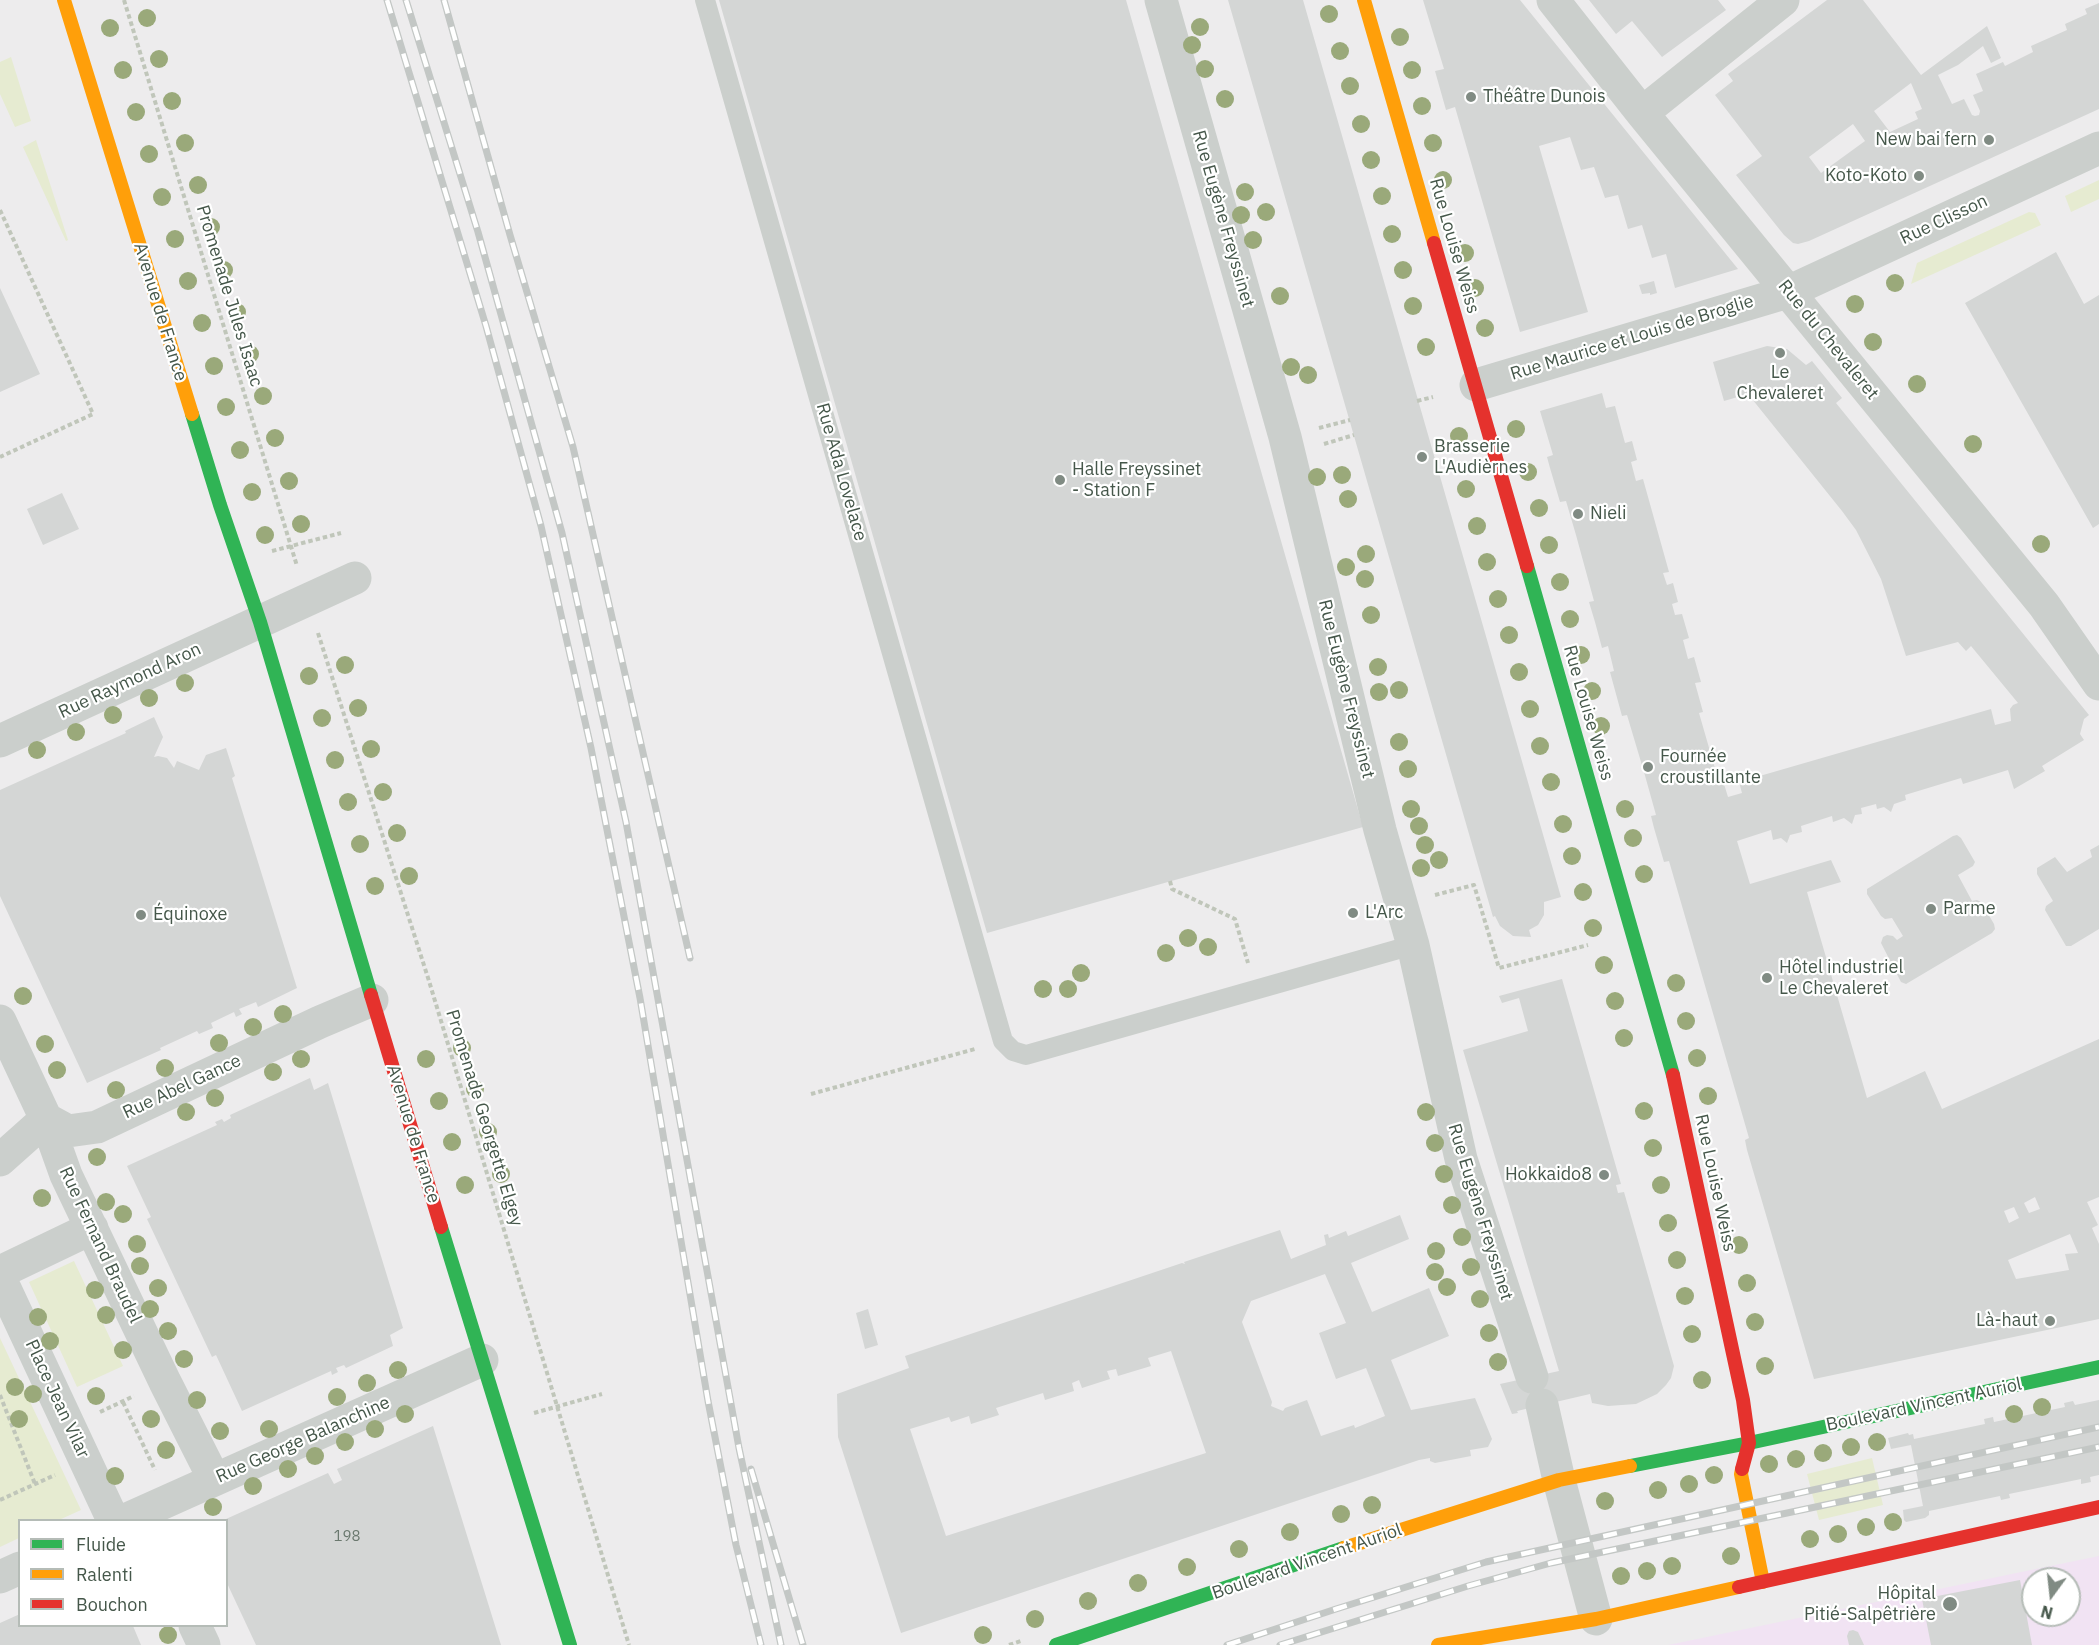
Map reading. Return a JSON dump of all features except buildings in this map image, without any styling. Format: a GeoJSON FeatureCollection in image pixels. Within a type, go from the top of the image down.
{"type":"FeatureCollection","features":[{"type":"Feature","properties":{"kind":"street","name":"Avenue de France"},"geometry":{"type":"LineString","coordinates":[[64,0],[220,505],[260,621],[372,1000],[570,1645]]}},
{"type":"Feature","properties":{"kind":"street","name":"Rue Eugène Freyssinet"},"geometry":{"type":"LineString","coordinates":[[1161,0],[1285,437],[1380,830],[1413,945],[1461,1159],[1537,1391],[1559,1480]]}},
{"type":"Feature","properties":{"kind":"street","name":"Rue Louise Weiss"},"geometry":{"type":"LineString","coordinates":[[1364,0],[1676,1085],[1743,1400],[1749,1443]]}},
{"type":"Feature","properties":{"kind":"street","name":"Rue du Chevaleret"},"geometry":{"type":"LineString","coordinates":[[1553,0],[1642,113],[2044,604],[2099,684]]}},
{"type":"Feature","properties":{"kind":"street"},"geometry":{"type":"LineString","coordinates":[[1642,113],[1782,0]]}},
{"type":"Feature","properties":{"kind":"street","name":"Rue Clisson"},"geometry":{"type":"LineString","coordinates":[[1788,292],[2099,148]]}},
{"type":"Feature","properties":{"kind":"street","name":"Rue Maurice et Louis de Broglie"},"geometry":{"type":"LineString","coordinates":[[1476,385],[1788,292]]}},
{"type":"Feature","properties":{"kind":"street"},"geometry":{"type":"LineString","coordinates":[[260,621],[355,578]]}},
{"type":"Feature","properties":{"kind":"street","name":"Rue Raymond Aron"},"geometry":{"type":"LineString","coordinates":[[0,741],[260,621]]}},
{"type":"Feature","properties":{"kind":"street","name":"Rue Abel Gance"},"geometry":{"type":"LineString","coordinates":[[46,1119],[68,1131],[97,1127],[320,1022],[372,1000]]}},
{"type":"Feature","properties":{"kind":"street","name":"Rue Fernand Braudel"},"geometry":{"type":"LineString","coordinates":[[0,1021],[46,1119],[66,1175],[207,1465]]}},
{"type":"Feature","properties":{"kind":"street"},"geometry":{"type":"LineString","coordinates":[[0,1160],[46,1119]]}},
{"type":"Feature","properties":{"kind":"street"},"geometry":{"type":"LineString","coordinates":[[0,1272],[92,1228]]}},
{"type":"Feature","properties":{"kind":"street","name":"Place Jean Vilar"},"geometry":{"type":"LineString","coordinates":[[0,1278],[70,1427],[140,1515]]}},
{"type":"Feature","properties":{"kind":"street","name":"Rue George Balanchine"},"geometry":{"type":"LineString","coordinates":[[140,1515],[482,1360]]}},
{"type":"Feature","properties":{"kind":"street","name":"Boulevard Vincent Auriol"},"geometry":{"type":"LineString","coordinates":[[1056,1645],[1371,1539],[1559,1480],[1749,1443],[2099,1367]]}},
{"type":"Feature","properties":{"kind":"street"},"geometry":{"type":"LineString","coordinates":[[1749,1443],[1741,1474],[1763,1582]]}},
{"type":"Feature","properties":{"kind":"street"},"geometry":{"type":"LineString","coordinates":[[1559,1480],[1596,1618]]}},
{"type":"Feature","properties":{"kind":"street"},"geometry":{"type":"LineString","coordinates":[[1438,1645],[1596,1618],[2099,1507]]}},
{"type":"Feature","properties":{"kind":"street"},"geometry":{"type":"LineString","coordinates":[[0,1577],[18,1569]]}},
{"type":"Feature","properties":{"kind":"street"},"geometry":{"type":"LineString","coordinates":[[195,1627],[204,1645]]}},
{"type":"Feature","properties":{"kind":"lane","name":"Rue Ada Lovelace"},"geometry":{"type":"LineString","coordinates":[[705,0],[1003,1041],[1013,1051],[1026,1055],[1413,945]]}},
{"type":"Feature","properties":{"kind":"path","name":"Promenade Jules Isaac"},"geometry":{"type":"LineString","coordinates":[[124,0],[308,600]]}},
{"type":"Feature","properties":{"kind":"path"},"geometry":{"type":"LineString","coordinates":[[0,210],[93,414],[0,457]]}},
{"type":"Feature","properties":{"kind":"path"},"geometry":{"type":"LineString","coordinates":[[1417,402],[1433,397]]}},
{"type":"Feature","properties":{"kind":"path"},"geometry":{"type":"LineString","coordinates":[[1322,445],[1354,435]]}},
{"type":"Feature","properties":{"kind":"path"},"geometry":{"type":"LineString","coordinates":[[265,554],[341,533]]}},
{"type":"Feature","properties":{"kind":"path","name":"Promenade Georgette Elgey"},"geometry":{"type":"LineString","coordinates":[[308,600],[429,981],[629,1645]]}},
{"type":"Feature","properties":{"kind":"path"},"geometry":{"type":"LineString","coordinates":[[1170,882],[1172,889],[1235,919],[1256,990]]}},
{"type":"Feature","properties":{"kind":"path"},"geometry":{"type":"LineString","coordinates":[[1401,904],[1474,885],[1499,968],[1588,945]]}},
{"type":"Feature","properties":{"kind":"path"},"geometry":{"type":"LineString","coordinates":[[811,1094],[965,1052]]}},
{"type":"Feature","properties":{"kind":"path"},"geometry":{"type":"LineString","coordinates":[[70,1427],[165,1382]]}},
{"type":"Feature","properties":{"kind":"path"},"geometry":{"type":"LineString","coordinates":[[531,1414],[603,1394]]}},
{"type":"Feature","properties":{"kind":"path"},"geometry":{"type":"LineString","coordinates":[[0,1395],[35,1484]]}},
{"type":"Feature","properties":{"kind":"path"},"geometry":{"type":"LineString","coordinates":[[123,1402],[140,1515]]}},
{"type":"Feature","properties":{"kind":"path"},"geometry":{"type":"LineString","coordinates":[[0,1500],[63,1472]]}},
{"type":"Feature","properties":{"kind":"shaded area","name":"Hôpital Pitié-Salpêtrière"},"geometry":{"type":"Polygon","coordinates":[[[2099,1556],[2099,1645],[1668,1645],[2021,1572],[2021,1627],[2081,1627],[2081,1567],[2046,1567],[2099,1556]]]}},
{"type":"Feature","properties":{"kind":"green space"},"geometry":{"type":"Polygon","coordinates":[[[11,57],[31,121],[15,127],[0,94],[0,62],[11,57]]]}},
{"type":"Feature","properties":{"kind":"green space"},"geometry":{"type":"Polygon","coordinates":[[[36,140],[68,240],[66,241],[23,147],[36,140]]]}},
{"type":"Feature","properties":{"kind":"green space"},"geometry":{"type":"Polygon","coordinates":[[[2099,180],[2099,199],[2071,212],[2065,196],[2099,180]]]}},
{"type":"Feature","properties":{"kind":"green space"},"geometry":{"type":"Polygon","coordinates":[[[2029,212],[2035,213],[2041,225],[1911,284],[1917,263],[2029,212]]]}},
{"type":"Feature","properties":{"kind":"green space"},"geometry":{"type":"Polygon","coordinates":[[[74,1261],[123,1366],[77,1387],[29,1282],[74,1261]]]}},
{"type":"Feature","properties":{"kind":"green space"},"geometry":{"type":"Polygon","coordinates":[[[0,1338],[81,1510],[61,1519],[18,1519],[18,1538],[0,1547],[0,1338]]]}},
{"type":"Feature","properties":{"kind":"green space"},"geometry":{"type":"Polygon","coordinates":[[[1872,1458],[1883,1505],[1819,1520],[1807,1474],[1872,1458]]]}},
{"type":"Feature","properties":{"kind":"railway"},"geometry":{"type":"LineString","coordinates":[[387,0],[486,326],[541,526],[591,748],[640,998],[708,1401],[736,1545],[761,1645]]}},
{"type":"Feature","properties":{"kind":"railway"},"geometry":{"type":"LineString","coordinates":[[406,0],[478,232],[562,533],[626,822],[739,1448],[781,1645]]}},
{"type":"Feature","properties":{"kind":"railway"},"geometry":{"type":"LineString","coordinates":[[444,0],[573,447],[690,958]]}},
{"type":"Feature","properties":{"kind":"railway"},"geometry":{"type":"LineString","coordinates":[[1227,1645],[1486,1562],[2099,1427]]}},
{"type":"Feature","properties":{"kind":"railway"},"geometry":{"type":"LineString","coordinates":[[1280,1645],[1468,1586],[1551,1563],[2099,1447]]}},
{"type":"Feature","properties":{"kind":"railway"},"geometry":{"type":"LineString","coordinates":[[751,1469],[803,1645]]}},
{"type":"Feature","properties":{"kind":"traffic: fast"},"geometry":{"type":"LineString","coordinates":[[192,414],[260,622],[371,995]]}},
{"type":"Feature","properties":{"kind":"traffic: fast"},"geometry":{"type":"LineString","coordinates":[[1527,566],[1673,1075]]}},
{"type":"Feature","properties":{"kind":"traffic: fast"},"geometry":{"type":"LineString","coordinates":[[441,1227],[570,1645]]}},
{"type":"Feature","properties":{"kind":"traffic: fast"},"geometry":{"type":"LineString","coordinates":[[1630,1466],[1749,1443],[2099,1367]]}},
{"type":"Feature","properties":{"kind":"traffic: fast"},"geometry":{"type":"LineString","coordinates":[[1056,1645],[1344,1548]]}},
{"type":"Feature","properties":{"kind":"traffic: slow"},"geometry":{"type":"LineString","coordinates":[[64,0],[192,414]]}},
{"type":"Feature","properties":{"kind":"traffic: slow"},"geometry":{"type":"LineString","coordinates":[[1364,0],[1434,243]]}},
{"type":"Feature","properties":{"kind":"traffic: slow"},"geometry":{"type":"LineString","coordinates":[[1344,1548],[1559,1480],[1630,1466]]}},
{"type":"Feature","properties":{"kind":"traffic: slow"},"geometry":{"type":"LineString","coordinates":[[1742,1469],[1741,1474],[1763,1582]]}},
{"type":"Feature","properties":{"kind":"traffic: slow"},"geometry":{"type":"LineString","coordinates":[[1438,1645],[1596,1619],[1739,1587]]}},
{"type":"Feature","properties":{"kind":"traffic: jam"},"geometry":{"type":"LineString","coordinates":[[1434,243],[1527,566]]}},
{"type":"Feature","properties":{"kind":"traffic: jam"},"geometry":{"type":"LineString","coordinates":[[371,995],[441,1227]]}},
{"type":"Feature","properties":{"kind":"traffic: jam"},"geometry":{"type":"LineString","coordinates":[[1673,1075],[1743,1400],[1749,1443],[1742,1469]]}},
{"type":"Feature","properties":{"kind":"traffic: jam"},"geometry":{"type":"LineString","coordinates":[[1739,1587],[2099,1507]]}},
{"type":"Feature","properties":{"kind":"place","name":"Théâtre Dunois"},"geometry":{"type":"Point","coordinates":[1471,97]}},
{"type":"Feature","properties":{"kind":"place","name":"New bai fern"},"geometry":{"type":"Point","coordinates":[1989,140]}},
{"type":"Feature","properties":{"kind":"place","name":"Koto-Koto"},"geometry":{"type":"Point","coordinates":[1919,176]}},
{"type":"Feature","properties":{"kind":"place","name":"Le Chevaleret"},"geometry":{"type":"Point","coordinates":[1780,353]}},
{"type":"Feature","properties":{"kind":"place","name":"Brasserie L'Audièrnes"},"geometry":{"type":"Point","coordinates":[1422,457]}},
{"type":"Feature","properties":{"kind":"place","name":"Halle Freyssinet - Station F"},"geometry":{"type":"Point","coordinates":[1060,480]}},
{"type":"Feature","properties":{"kind":"place","name":"Nieli"},"geometry":{"type":"Point","coordinates":[1578,514]}},
{"type":"Feature","properties":{"kind":"place","name":"Fournée croustillante"},"geometry":{"type":"Point","coordinates":[1648,767]}},
{"type":"Feature","properties":{"kind":"place","name":"Parme"},"geometry":{"type":"Point","coordinates":[1931,909]}},
{"type":"Feature","properties":{"kind":"place","name":"L'Arc"},"geometry":{"type":"Point","coordinates":[1353,913]}},
{"type":"Feature","properties":{"kind":"place","name":"Équinoxe"},"geometry":{"type":"Point","coordinates":[141,915]}},
{"type":"Feature","properties":{"kind":"place","name":"Hôtel industriel Le Chevaleret"},"geometry":{"type":"Point","coordinates":[1767,978]}},
{"type":"Feature","properties":{"kind":"place","name":"Hokkaido8"},"geometry":{"type":"Point","coordinates":[1604,1175]}},
{"type":"Feature","properties":{"kind":"place","name":"Là-haut"},"geometry":{"type":"Point","coordinates":[2050,1321]}},
{"type":"Feature","properties":{"kind":"place","name":"Hôpital Pitié-Salpêtrière"},"geometry":{"type":"Point","coordinates":[1950,1604]}}]}
